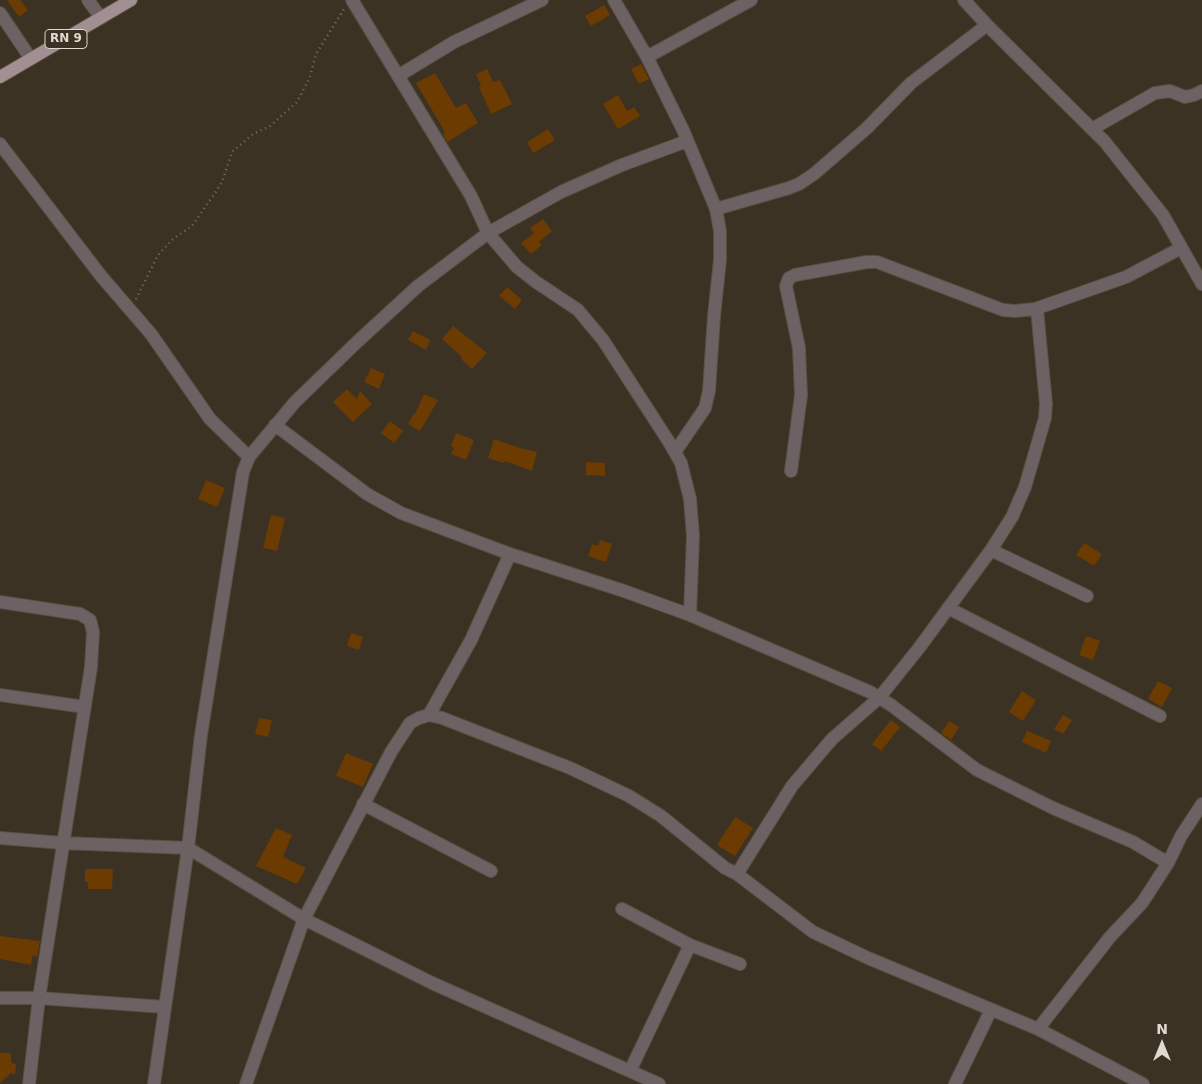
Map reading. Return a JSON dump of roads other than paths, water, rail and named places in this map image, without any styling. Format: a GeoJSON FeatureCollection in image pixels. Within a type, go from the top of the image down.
{"type":"FeatureCollection","features":[{"type":"Feature","properties":{"kind":"main road","name":"RN 9"},"geometry":{"type":"LineString","coordinates":[[0,77],[131,0]]}},
{"type":"Feature","properties":{"kind":"street"},"geometry":{"type":"LineString","coordinates":[[88,0],[101,18]]}},
{"type":"Feature","properties":{"kind":"street"},"geometry":{"type":"LineString","coordinates":[[398,76],[454,42],[542,0]]}},
{"type":"Feature","properties":{"kind":"street"},"geometry":{"type":"LineString","coordinates":[[614,0],[647,57],[683,130],[716,209],[720,231],[720,260],[709,391],[705,408],[675,452]]}},
{"type":"Feature","properties":{"kind":"street"},"geometry":{"type":"LineString","coordinates":[[647,57],[751,0]]}},
{"type":"Feature","properties":{"kind":"street"},"geometry":{"type":"LineString","coordinates":[[964,0],[1105,142],[1163,215],[1202,284]]}},
{"type":"Feature","properties":{"kind":"street"},"geometry":{"type":"LineString","coordinates":[[349,3],[398,76],[472,196],[488,233],[517,267],[578,310],[603,340],[675,452],[681,464],[690,499],[693,536],[690,615]]}},
{"type":"Feature","properties":{"kind":"street"},"geometry":{"type":"LineString","coordinates":[[0,13],[30,59]]}},
{"type":"Feature","properties":{"kind":"street"},"geometry":{"type":"LineString","coordinates":[[716,209],[789,188],[814,174],[867,128],[911,83],[988,25]]}},
{"type":"Feature","properties":{"kind":"street"},"geometry":{"type":"LineString","coordinates":[[1092,129],[1155,93],[1170,91],[1185,96],[1202,92]]}},
{"type":"Feature","properties":{"kind":"street"},"geometry":{"type":"LineString","coordinates":[[154,1084],[188,848],[201,735],[226,568],[243,472],[249,457],[295,402],[336,362],[418,286],[488,233],[561,192],[622,165],[687,141]]}},
{"type":"Feature","properties":{"kind":"street"},"geometry":{"type":"LineString","coordinates":[[0,144],[101,276],[151,334],[210,419],[249,457]]}},
{"type":"Feature","properties":{"kind":"street"},"geometry":{"type":"LineString","coordinates":[[791,471],[801,395],[799,348],[786,286],[789,278],[795,275],[867,262],[877,262],[1003,310],[1015,311],[1037,309],[1126,277],[1181,248]]}},
{"type":"Feature","properties":{"kind":"street"},"geometry":{"type":"LineString","coordinates":[[737,874],[792,786],[832,739],[879,698],[991,550],[1019,505],[1045,418],[1046,404],[1037,309]]}},
{"type":"Feature","properties":{"kind":"street"},"geometry":{"type":"LineString","coordinates":[[276,425],[380,503],[400,513],[510,554],[624,591],[690,615],[870,692],[891,705],[977,770],[1053,808],[1133,842],[1168,863]]}},
{"type":"Feature","properties":{"kind":"street"},"geometry":{"type":"LineString","coordinates":[[991,550],[1087,596]]}},
{"type":"Feature","properties":{"kind":"street"},"geometry":{"type":"LineString","coordinates":[[429,715],[471,640],[510,554]]}},
{"type":"Feature","properties":{"kind":"street"},"geometry":{"type":"LineString","coordinates":[[0,602],[80,614],[90,620],[93,632],[91,667],[39,998],[30,1084]]}},
{"type":"Feature","properties":{"kind":"street"},"geometry":{"type":"LineString","coordinates":[[948,608],[1160,716]]}},
{"type":"Feature","properties":{"kind":"street"},"geometry":{"type":"LineString","coordinates":[[0,695],[85,707]]}},
{"type":"Feature","properties":{"kind":"street"},"geometry":{"type":"LineString","coordinates":[[246,1084],[304,919],[391,752],[410,723],[429,715],[442,718],[570,768],[629,796],[661,816],[725,868],[737,874],[813,932],[868,958],[1038,1029],[1143,1084]]}},
{"type":"Feature","properties":{"kind":"street"},"geometry":{"type":"LineString","coordinates":[[363,804],[491,871]]}},
{"type":"Feature","properties":{"kind":"street"},"geometry":{"type":"LineString","coordinates":[[1038,1029],[1110,937],[1142,903],[1168,863],[1181,836],[1202,804]]}},
{"type":"Feature","properties":{"kind":"street"},"geometry":{"type":"LineString","coordinates":[[0,838],[63,843],[188,848],[304,919],[432,983],[659,1084]]}},
{"type":"Feature","properties":{"kind":"street"},"geometry":{"type":"LineString","coordinates":[[622,909],[690,945],[740,964]]}},
{"type":"Feature","properties":{"kind":"street"},"geometry":{"type":"LineString","coordinates":[[630,1071],[690,945]]}},
{"type":"Feature","properties":{"kind":"street"},"geometry":{"type":"LineString","coordinates":[[0,998],[39,998],[165,1007]]}},
{"type":"Feature","properties":{"kind":"street"},"geometry":{"type":"LineString","coordinates":[[955,1084],[990,1010]]}}]}
